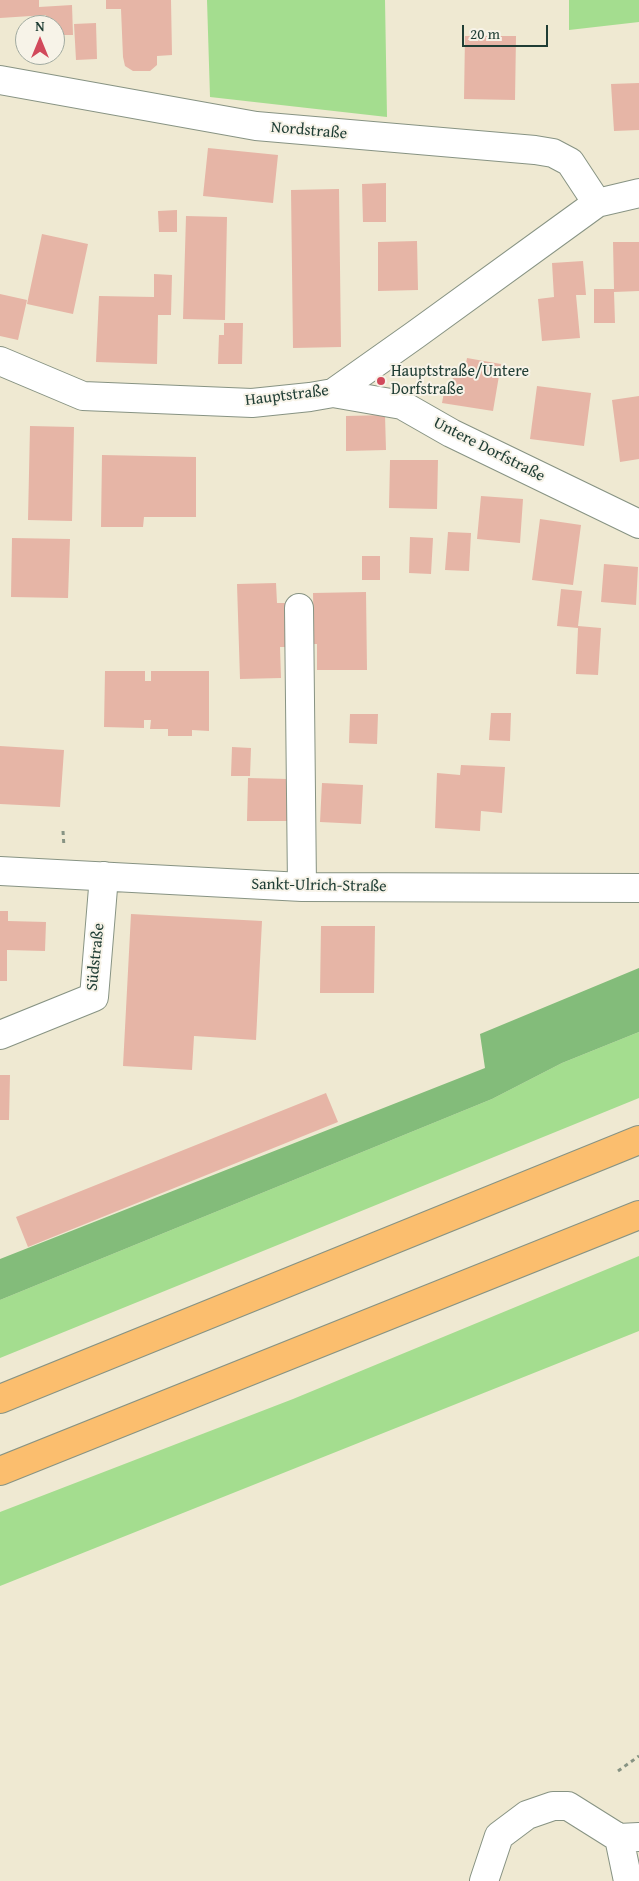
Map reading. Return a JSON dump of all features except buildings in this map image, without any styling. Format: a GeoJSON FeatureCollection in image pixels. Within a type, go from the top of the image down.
{"type":"FeatureCollection","features":[{"type":"Feature","properties":{"kind":"highway"},"geometry":{"type":"LineString","coordinates":[[0,1399],[639,1140]]}},
{"type":"Feature","properties":{"kind":"highway"},"geometry":{"type":"LineString","coordinates":[[0,1471],[639,1215]]}},
{"type":"Feature","properties":{"kind":"street","name":"Nordstraße"},"geometry":{"type":"LineString","coordinates":[[0,80],[256,126],[553,153],[570,162],[596,203]]}},
{"type":"Feature","properties":{"kind":"street","name":"Hauptstraße"},"geometry":{"type":"LineString","coordinates":[[0,361],[83,396],[252,403],[333,393],[596,203],[639,193]]}},
{"type":"Feature","properties":{"kind":"street","name":"Untere Dorfstraße"},"geometry":{"type":"LineString","coordinates":[[333,393],[402,405],[451,432],[639,524]]}},
{"type":"Feature","properties":{"kind":"street"},"geometry":{"type":"LineString","coordinates":[[299,608],[302,887]]}},
{"type":"Feature","properties":{"kind":"street","name":"Sankt-Ulrich-Straße"},"geometry":{"type":"LineString","coordinates":[[0,872],[302,887],[639,888]]}},
{"type":"Feature","properties":{"kind":"street","name":"Südstraße"},"geometry":{"type":"LineString","coordinates":[[0,1035],[94,997],[104,876]]}},
{"type":"Feature","properties":{"kind":"street"},"geometry":{"type":"LineString","coordinates":[[484,1881],[499,1836],[527,1815],[553,1806],[568,1806],[629,1838],[628,1881]]}},
{"type":"Feature","properties":{"kind":"path"},"geometry":{"type":"LineString","coordinates":[[618,1771],[639,1756]]}},
{"type":"Feature","properties":{"kind":"green space"},"geometry":{"type":"Polygon","coordinates":[[[207,0],[385,0],[387,117],[210,97],[207,0]]]}},
{"type":"Feature","properties":{"kind":"green space"},"geometry":{"type":"Polygon","coordinates":[[[569,0],[639,0],[639,22],[569,30],[569,0]]]}},
{"type":"Feature","properties":{"kind":"green space"},"geometry":{"type":"Polygon","coordinates":[[[639,968],[639,1032],[562,1063],[492,1099],[0,1300],[0,1259],[485,1068],[480,1034],[639,968]]]}},
{"type":"Feature","properties":{"kind":"green space"},"geometry":{"type":"Polygon","coordinates":[[[639,1032],[639,1098],[0,1358],[0,1300],[492,1099],[562,1063],[639,1032]]]}},
{"type":"Feature","properties":{"kind":"green space"},"geometry":{"type":"Polygon","coordinates":[[[639,1256],[639,1331],[0,1586],[0,1512],[293,1399],[639,1256]]]}},
{"type":"Feature","properties":{"kind":"place","name":"Hauptstraße/Untere Dorfstraße"},"geometry":{"type":"Point","coordinates":[381,381]}}]}
